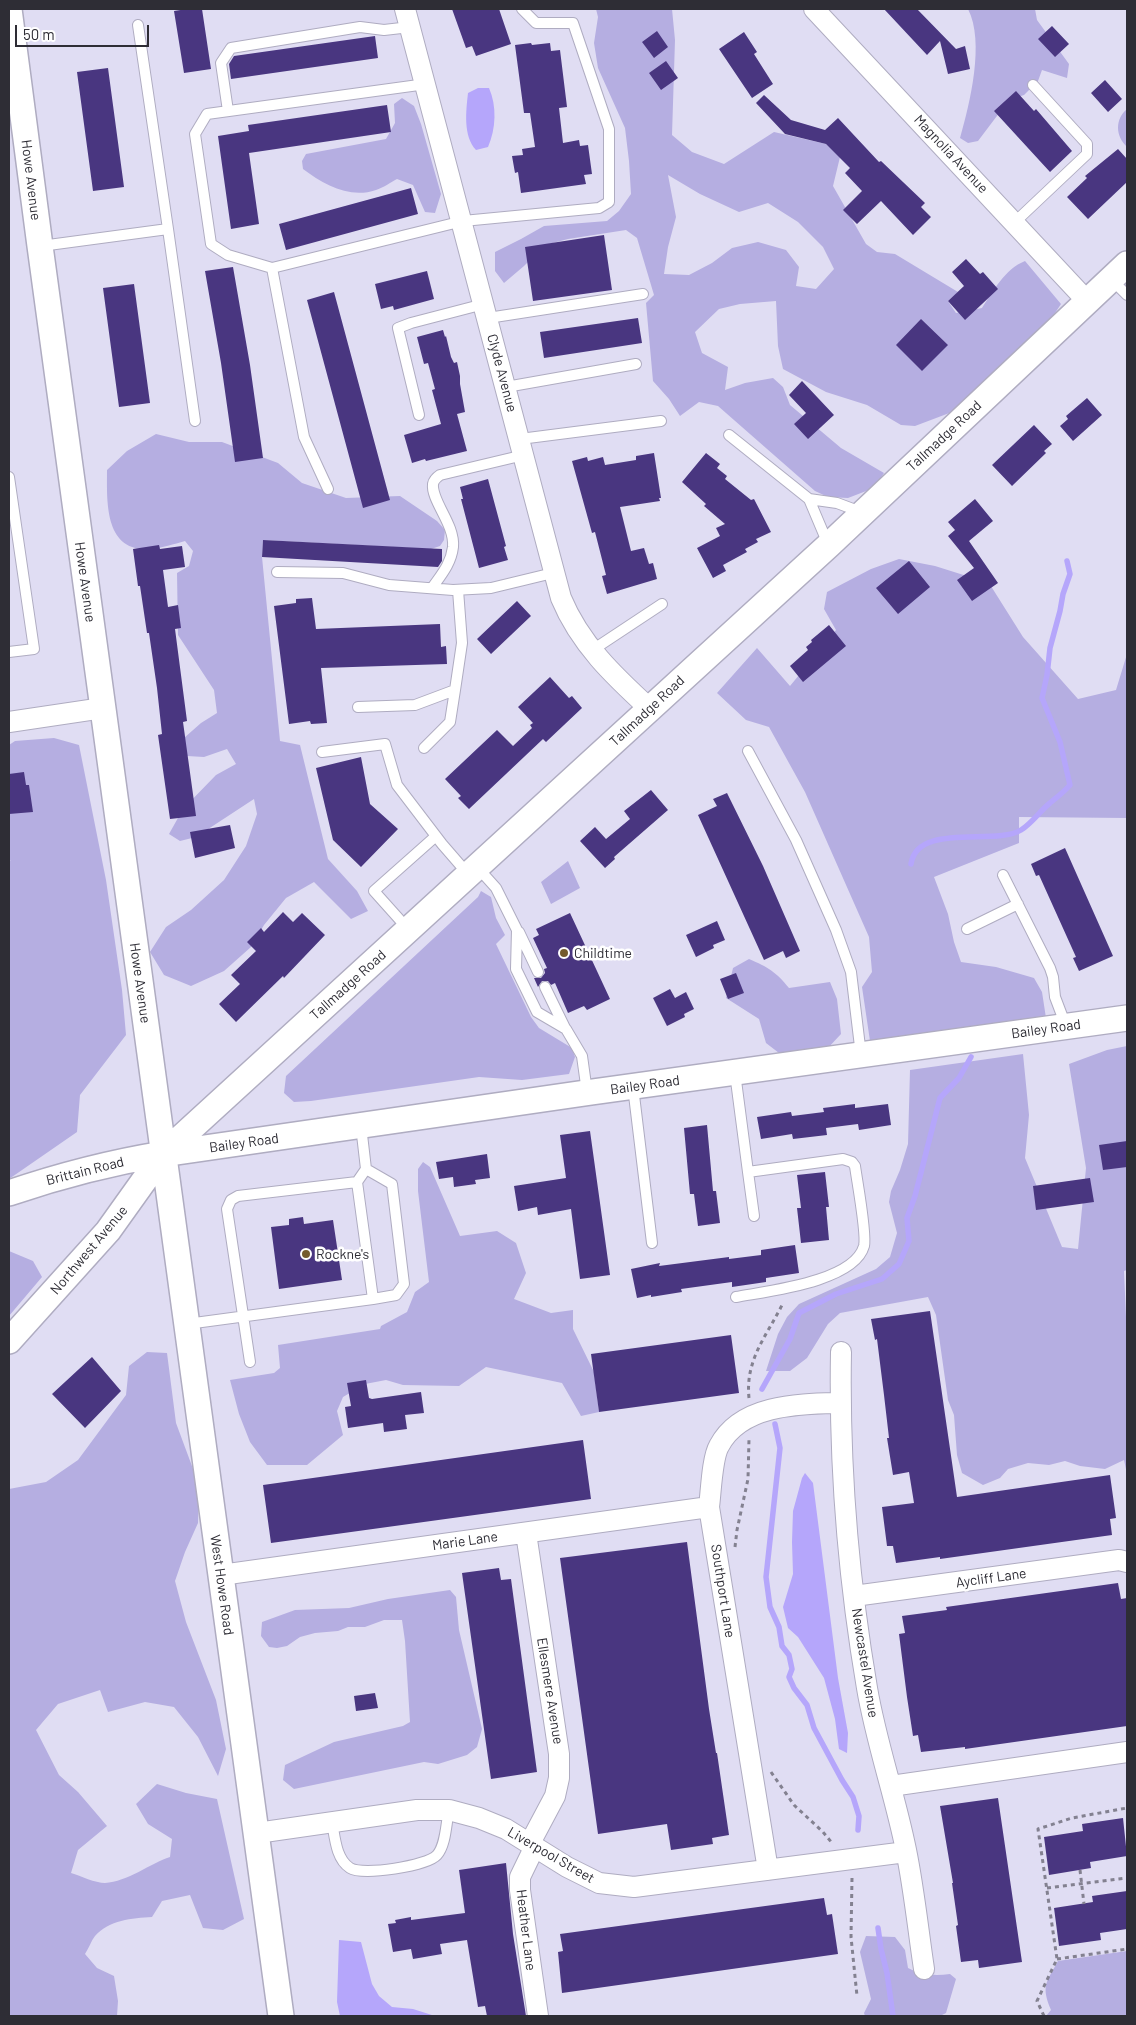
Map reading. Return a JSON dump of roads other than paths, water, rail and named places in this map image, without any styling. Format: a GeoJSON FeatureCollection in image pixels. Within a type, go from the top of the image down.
{"type":"FeatureCollection","features":[{"type":"Feature","properties":{"kind":"street","name":"Howe Avenue"},"geometry":{"type":"LineString","coordinates":[[9,9],[163,1154]]}},
{"type":"Feature","properties":{"kind":"street","name":"Magnolia Avenue"},"geometry":{"type":"LineString","coordinates":[[814,9],[1087,301]]}},
{"type":"Feature","properties":{"kind":"street","name":"Clyde Avenue"},"geometry":{"type":"LineString","coordinates":[[408,18],[554,572],[569,617],[591,651],[620,682],[650,709]]}},
{"type":"Feature","properties":{"kind":"street","name":"Tallmadge Road"},"geometry":{"type":"LineString","coordinates":[[163,1154],[829,545],[1087,301],[1122,279]]}},
{"type":"Feature","properties":{"kind":"street"},"geometry":{"type":"LineString","coordinates":[[9,722],[103,708]]}},
{"type":"Feature","properties":{"kind":"street","name":"Bailey Road"},"geometry":{"type":"LineString","coordinates":[[163,1154],[632,1086],[1127,1018]]}},
{"type":"Feature","properties":{"kind":"street","name":"Brittain Road"},"geometry":{"type":"LineString","coordinates":[[9,1193],[64,1175],[114,1162],[163,1154]]}},
{"type":"Feature","properties":{"kind":"street","name":"West Howe Road"},"geometry":{"type":"LineString","coordinates":[[163,1154],[281,2016]]}},
{"type":"Feature","properties":{"kind":"street","name":"Northwest Avenue"},"geometry":{"type":"LineString","coordinates":[[9,1341],[108,1232],[163,1154]]}},
{"type":"Feature","properties":{"kind":"street","name":"Newcastel Avenue"},"geometry":{"type":"LineString","coordinates":[[841,1352],[840,1403],[844,1483],[854,1596],[867,1689],[906,1852],[924,1969]]}},
{"type":"Feature","properties":{"kind":"street","name":"Southport Lane"},"geometry":{"type":"LineString","coordinates":[[768,1870],[709,1507],[718,1447],[736,1424],[755,1416],[796,1404],[840,1403]]}},
{"type":"Feature","properties":{"kind":"street","name":"Marie Lane"},"geometry":{"type":"LineString","coordinates":[[221,1576],[709,1507]]}},
{"type":"Feature","properties":{"kind":"street","name":"Ellesmere Avenue"},"geometry":{"type":"LineString","coordinates":[[526,1533],[559,1754],[559,1778],[554,1796],[532,1844]]}},
{"type":"Feature","properties":{"kind":"street","name":"Aycliff Lane"},"geometry":{"type":"LineString","coordinates":[[854,1596],[1119,1560],[1127,1562]]}},
{"type":"Feature","properties":{"kind":"street"},"geometry":{"type":"LineString","coordinates":[[891,1786],[1127,1752]]}},
{"type":"Feature","properties":{"kind":"street","name":"Liverpool Street"},"geometry":{"type":"LineString","coordinates":[[257,1833],[417,1810],[449,1810],[479,1818],[506,1829],[567,1867],[599,1883],[629,1887],[906,1852]]}},
{"type":"Feature","properties":{"kind":"street","name":"Heather Lane"},"geometry":{"type":"LineString","coordinates":[[532,1844],[520,1878],[520,1890],[538,2016]]}},
{"type":"Feature","properties":{"kind":"lane"},"geometry":{"type":"LineString","coordinates":[[426,84],[207,114],[195,134],[211,244],[228,255],[272,268],[462,222],[599,208],[609,202],[609,129],[574,24],[536,23],[522,9]]}},
{"type":"Feature","properties":{"kind":"lane"},"geometry":{"type":"LineString","coordinates":[[228,111],[221,63],[231,48],[360,27],[384,30],[408,18]]}},
{"type":"Feature","properties":{"kind":"lane"},"geometry":{"type":"LineString","coordinates":[[138,25],[196,421]]}},
{"type":"Feature","properties":{"kind":"lane"},"geometry":{"type":"LineString","coordinates":[[1015,222],[1087,154],[1087,144],[1033,86]]}},
{"type":"Feature","properties":{"kind":"lane"},"geometry":{"type":"LineString","coordinates":[[40,246],[168,229]]}},
{"type":"Feature","properties":{"kind":"lane"},"geometry":{"type":"LineString","coordinates":[[272,268],[304,437],[328,489]]}},
{"type":"Feature","properties":{"kind":"lane"},"geometry":{"type":"LineString","coordinates":[[419,415],[398,328],[411,323],[486,311],[643,294]]}},
{"type":"Feature","properties":{"kind":"lane"},"geometry":{"type":"LineString","coordinates":[[506,387],[636,364]]}},
{"type":"Feature","properties":{"kind":"lane"},"geometry":{"type":"LineString","coordinates":[[432,588],[449,564],[453,545],[452,534],[433,489],[434,480],[440,474],[522,447],[662,421]]}},
{"type":"Feature","properties":{"kind":"lane"},"geometry":{"type":"LineString","coordinates":[[729,435],[809,499],[829,545]]}},
{"type":"Feature","properties":{"kind":"lane"},"geometry":{"type":"LineString","coordinates":[[9,477],[34,649],[9,652]]}},
{"type":"Feature","properties":{"kind":"lane"},"geometry":{"type":"LineString","coordinates":[[809,499],[837,503],[863,513]]}},
{"type":"Feature","properties":{"kind":"lane"},"geometry":{"type":"LineString","coordinates":[[277,572],[343,573],[389,585],[458,590],[491,588],[554,572]]}},
{"type":"Feature","properties":{"kind":"lane"},"geometry":{"type":"LineString","coordinates":[[424,748],[450,722],[462,643],[458,590]]}},
{"type":"Feature","properties":{"kind":"lane"},"geometry":{"type":"LineString","coordinates":[[591,651],[662,604]]}},
{"type":"Feature","properties":{"kind":"lane"},"geometry":{"type":"LineString","coordinates":[[358,707],[415,705],[455,690]]}},
{"type":"Feature","properties":{"kind":"lane"},"geometry":{"type":"LineString","coordinates":[[322,752],[385,744],[396,785],[436,836],[473,871],[496,888],[538,972]]}},
{"type":"Feature","properties":{"kind":"lane"},"geometry":{"type":"LineString","coordinates":[[748,751],[796,840],[836,930],[852,972],[861,1055]]}},
{"type":"Feature","properties":{"kind":"lane"},"geometry":{"type":"LineString","coordinates":[[409,930],[374,891],[436,836]]}},
{"type":"Feature","properties":{"kind":"lane"},"geometry":{"type":"LineString","coordinates":[[1003,875],[1050,968],[1055,997],[1066,1026]]}},
{"type":"Feature","properties":{"kind":"lane"},"geometry":{"type":"LineString","coordinates":[[967,929],[1018,904]]}},
{"type":"Feature","properties":{"kind":"lane"},"geometry":{"type":"LineString","coordinates":[[517,930],[516,969],[537,1012],[566,1029]]}},
{"type":"Feature","properties":{"kind":"lane"},"geometry":{"type":"LineString","coordinates":[[545,987],[582,1056],[588,1093]]}},
{"type":"Feature","properties":{"kind":"lane"},"geometry":{"type":"LineString","coordinates":[[735,1072],[754,1216]]}},
{"type":"Feature","properties":{"kind":"lane"},"geometry":{"type":"LineString","coordinates":[[632,1086],[652,1243]]}},
{"type":"Feature","properties":{"kind":"lane"},"geometry":{"type":"LineString","coordinates":[[361,1126],[366,1169],[357,1182],[373,1300]]}},
{"type":"Feature","properties":{"kind":"lane"},"geometry":{"type":"LineString","coordinates":[[736,1297],[821,1279],[848,1265],[856,1258],[864,1245],[855,1166],[852,1162],[843,1160],[748,1172]]}},
{"type":"Feature","properties":{"kind":"lane"},"geometry":{"type":"LineString","coordinates":[[186,1324],[373,1300],[396,1295],[404,1284],[392,1184],[366,1169]]}},
{"type":"Feature","properties":{"kind":"lane"},"geometry":{"type":"LineString","coordinates":[[250,1362],[227,1208],[231,1200],[238,1196],[357,1182]]}},
{"type":"Feature","properties":{"kind":"lane"},"geometry":{"type":"LineString","coordinates":[[332,1822],[338,1850],[343,1862],[351,1869],[370,1871],[418,1864],[437,1855],[443,1844],[449,1810]]}},
{"type":"Feature","properties":{"kind":"waterway"},"geometry":{"type":"LineString","coordinates":[[911,864],[916,851],[927,843],[959,837],[1009,834],[1021,830],[1070,785],[1060,742],[1042,698],[1050,648],[1063,594],[1070,574],[1067,561]]}},
{"type":"Feature","properties":{"kind":"waterway"},"geometry":{"type":"LineString","coordinates":[[762,1389],[790,1339],[799,1313],[836,1294],[882,1279],[899,1264],[909,1241],[907,1218],[915,1196],[940,1098],[959,1078],[971,1057]]}},
{"type":"Feature","properties":{"kind":"waterway"},"geometry":{"type":"LineString","coordinates":[[775,1424],[780,1448],[766,1577],[770,1607],[779,1627],[782,1646],[789,1655],[792,1669],[789,1677],[794,1688],[807,1705],[814,1728],[853,1797],[859,1816],[858,1830]]}},
{"type":"Feature","properties":{"kind":"waterway"},"geometry":{"type":"LineString","coordinates":[[878,1928],[893,2016]]}},
{"type":"Feature","properties":{"kind":"place","name":"Childtime"},"geometry":{"type":"Point","coordinates":[564,953]}},
{"type":"Feature","properties":{"kind":"place","name":"Rockne's"},"geometry":{"type":"Point","coordinates":[306,1254]}}]}
